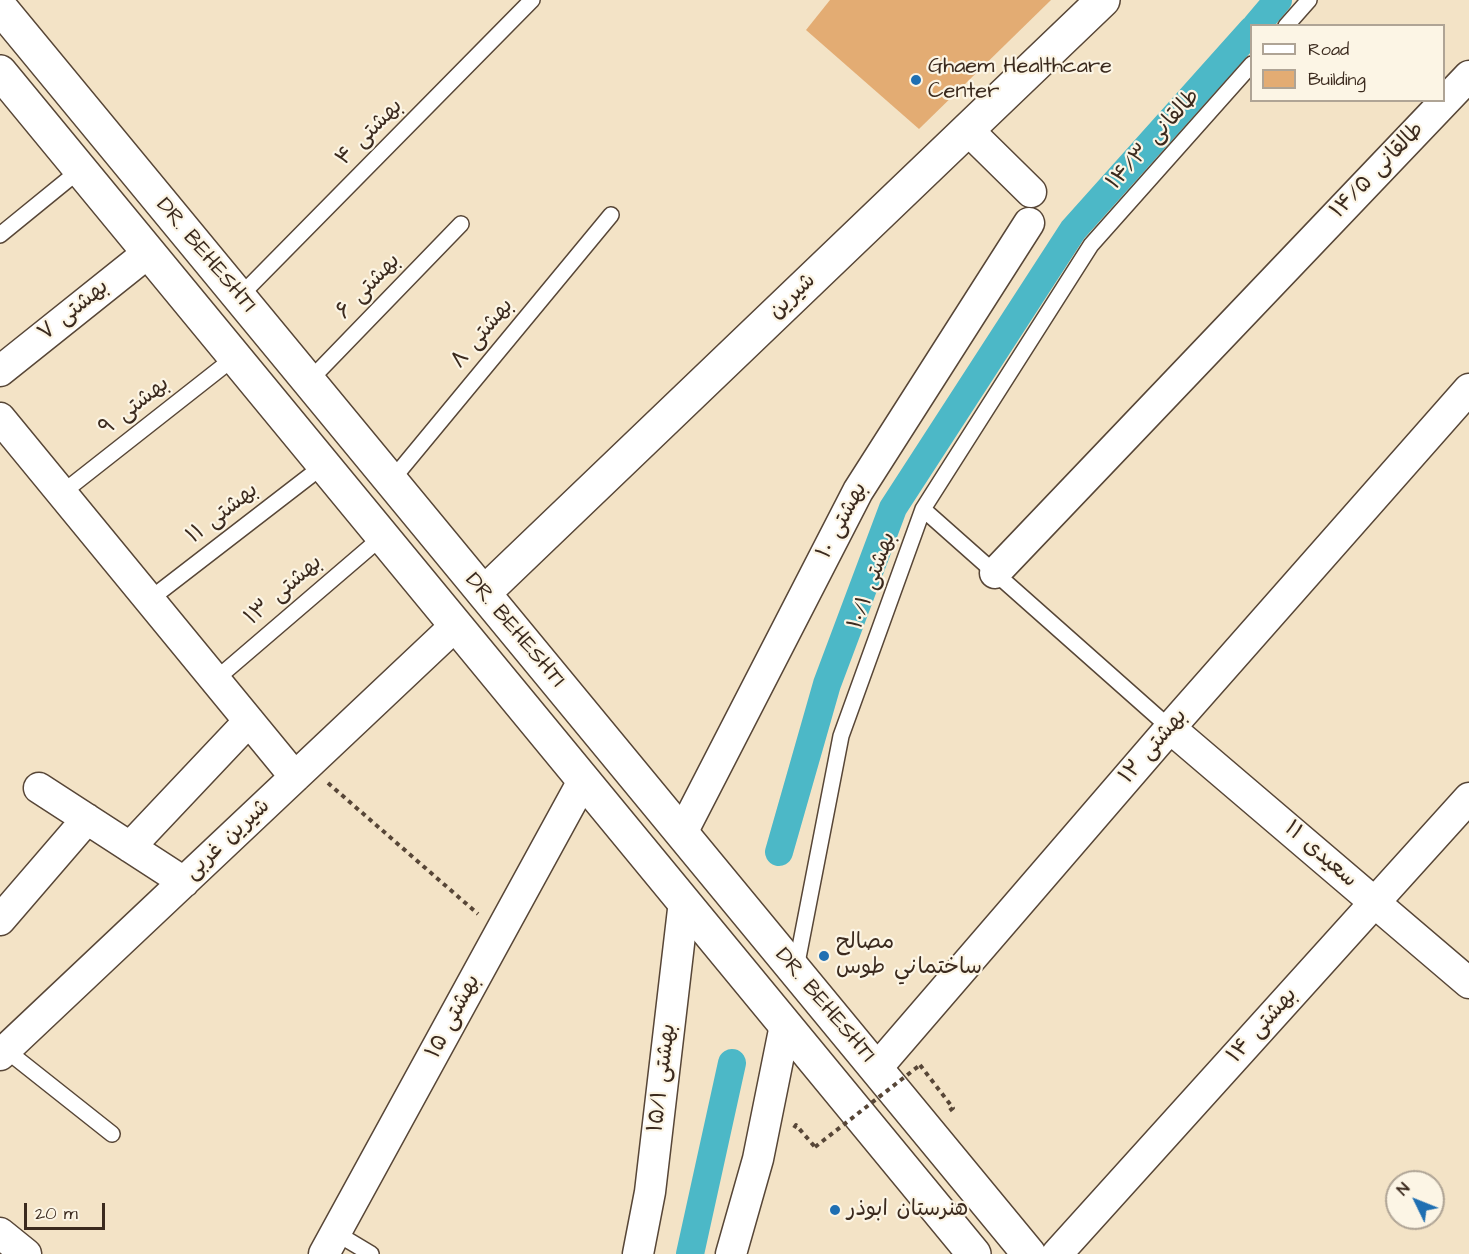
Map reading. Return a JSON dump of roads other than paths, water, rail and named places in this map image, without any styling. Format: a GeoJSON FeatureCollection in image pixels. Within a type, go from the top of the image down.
{"type":"FeatureCollection","features":[{"type":"Feature","properties":{"kind":"main road","name":"شیرین"},"geometry":{"type":"LineString","coordinates":[[484,593],[1102,0]]}},
{"type":"Feature","properties":{"kind":"main road","name":"DR. BEHESHTI"},"geometry":{"type":"LineString","coordinates":[[0,8],[1029,1254]]}},
{"type":"Feature","properties":{"kind":"main road","name":"DR. BEHESHTI"},"geometry":{"type":"LineString","coordinates":[[4,85],[81,170],[974,1254]]}},
{"type":"Feature","properties":{"kind":"street","name":"طالقانی ۱۴/۵"},"geometry":{"type":"LineString","coordinates":[[1445,101],[1469,76]]}},
{"type":"Feature","properties":{"kind":"street","name":"طالقانی ۱۴/۵"},"geometry":{"type":"LineString","coordinates":[[996,573],[1444,102]]}},
{"type":"Feature","properties":{"kind":"street"},"geometry":{"type":"LineString","coordinates":[[968,130],[1031,192]]}},
{"type":"Feature","properties":{"kind":"street","name":"بهشتی ۱۰"},"geometry":{"type":"LineString","coordinates":[[682,833],[858,491],[1029,223]]}},
{"type":"Feature","properties":{"kind":"street","name":"بهشتی ۷"},"geometry":{"type":"LineString","coordinates":[[0,371],[149,252]]}},
{"type":"Feature","properties":{"kind":"street","name":"بهشتی ۱۲"},"geometry":{"type":"LineString","coordinates":[[876,1069],[1170,728],[1469,389]]}},
{"type":"Feature","properties":{"kind":"street"},"geometry":{"type":"LineString","coordinates":[[0,418],[249,721],[301,771]]}},
{"type":"Feature","properties":{"kind":"street","name":"شیرین غربی"},"geometry":{"type":"LineString","coordinates":[[3,1053],[456,626]]}},
{"type":"Feature","properties":{"kind":"street"},"geometry":{"type":"LineString","coordinates":[[130,847],[249,721]]}},
{"type":"Feature","properties":{"kind":"street","name":"سعیدی ۱۱"},"geometry":{"type":"LineString","coordinates":[[1170,728],[1469,983]]}},
{"type":"Feature","properties":{"kind":"street","name":"بهشتی ۱۵"},"geometry":{"type":"LineString","coordinates":[[330,1244],[584,779]]}},
{"type":"Feature","properties":{"kind":"street"},"geometry":{"type":"LineString","coordinates":[[39,788],[184,882]]}},
{"type":"Feature","properties":{"kind":"street","name":"بهشتی ۱۴"},"geometry":{"type":"LineString","coordinates":[[1057,1254],[1374,902],[1464,813]]}},
{"type":"Feature","properties":{"kind":"street"},"geometry":{"type":"LineString","coordinates":[[0,920],[87,819]]}},
{"type":"Feature","properties":{"kind":"street","name":"بهشتی ۱۵/۱"},"geometry":{"type":"LineString","coordinates":[[638,1254],[650,1192],[684,901]]}},
{"type":"Feature","properties":{"kind":"street"},"geometry":{"type":"LineString","coordinates":[[731,1254],[758,1159],[785,1025]]}},
{"type":"Feature","properties":{"kind":"street"},"geometry":{"type":"LineString","coordinates":[[0,1233],[27,1254]]}},
{"type":"Feature","properties":{"kind":"lane","name":"بهشتی ۴"},"geometry":{"type":"LineString","coordinates":[[239,297],[532,0]]}},
{"type":"Feature","properties":{"kind":"lane"},"geometry":{"type":"LineString","coordinates":[[1288,24],[1308,0]]}},
{"type":"Feature","properties":{"kind":"lane","name":"طالقانی ۱۴/۳"},"geometry":{"type":"LineString","coordinates":[[1091,245],[1250,65]]}},
{"type":"Feature","properties":{"kind":"lane"},"geometry":{"type":"LineString","coordinates":[[0,235],[81,170]]}},
{"type":"Feature","properties":{"kind":"lane","name":"بهشتی ۸"},"geometry":{"type":"LineString","coordinates":[[390,480],[611,215]]}},
{"type":"Feature","properties":{"kind":"lane","name":"بهشتی ۶"},"geometry":{"type":"LineString","coordinates":[[309,381],[461,224]]}},
{"type":"Feature","properties":{"kind":"lane","name":"بهشتی ۱۰/۱"},"geometry":{"type":"LineString","coordinates":[[796,971],[841,736],[923,509],[1091,245]]}},
{"type":"Feature","properties":{"kind":"lane","name":"بهشتی ۹"},"geometry":{"type":"LineString","coordinates":[[62,493],[235,357]]}},
{"type":"Feature","properties":{"kind":"lane","name":"بهشتی ۱۱"},"geometry":{"type":"LineString","coordinates":[[149,600],[324,465]]}},
{"type":"Feature","properties":{"kind":"lane"},"geometry":{"type":"LineString","coordinates":[[923,509],[1170,728]]}},
{"type":"Feature","properties":{"kind":"lane","name":"بهشتی ۱۳"},"geometry":{"type":"LineString","coordinates":[[215,680],[383,536]]}},
{"type":"Feature","properties":{"kind":"lane"},"geometry":{"type":"LineString","coordinates":[[3,1053],[112,1134]]}},
{"type":"Feature","properties":{"kind":"lane"},"geometry":{"type":"LineString","coordinates":[[330,1244],[371,1254]]}},
{"type":"Feature","properties":{"kind":"waterway"},"geometry":{"type":"LineString","coordinates":[[1258,24],[1278,0]]}},
{"type":"Feature","properties":{"kind":"waterway"},"geometry":{"type":"LineString","coordinates":[[779,852],[827,684],[893,508],[1073,230],[1250,32]]}},
{"type":"Feature","properties":{"kind":"waterway"},"geometry":{"type":"LineString","coordinates":[[690,1254],[732,1063]]}},
{"type":"Feature","properties":{"kind":"place","name":"Ghaem Healthcare Center"},"geometry":{"type":"Point","coordinates":[916,80]}},
{"type":"Feature","properties":{"kind":"place","name":"مصالح ساختماني طوس"},"geometry":{"type":"Point","coordinates":[824,956]}},
{"type":"Feature","properties":{"kind":"place","name":"هنرستان ابوذر"},"geometry":{"type":"Point","coordinates":[835,1210]}}]}
